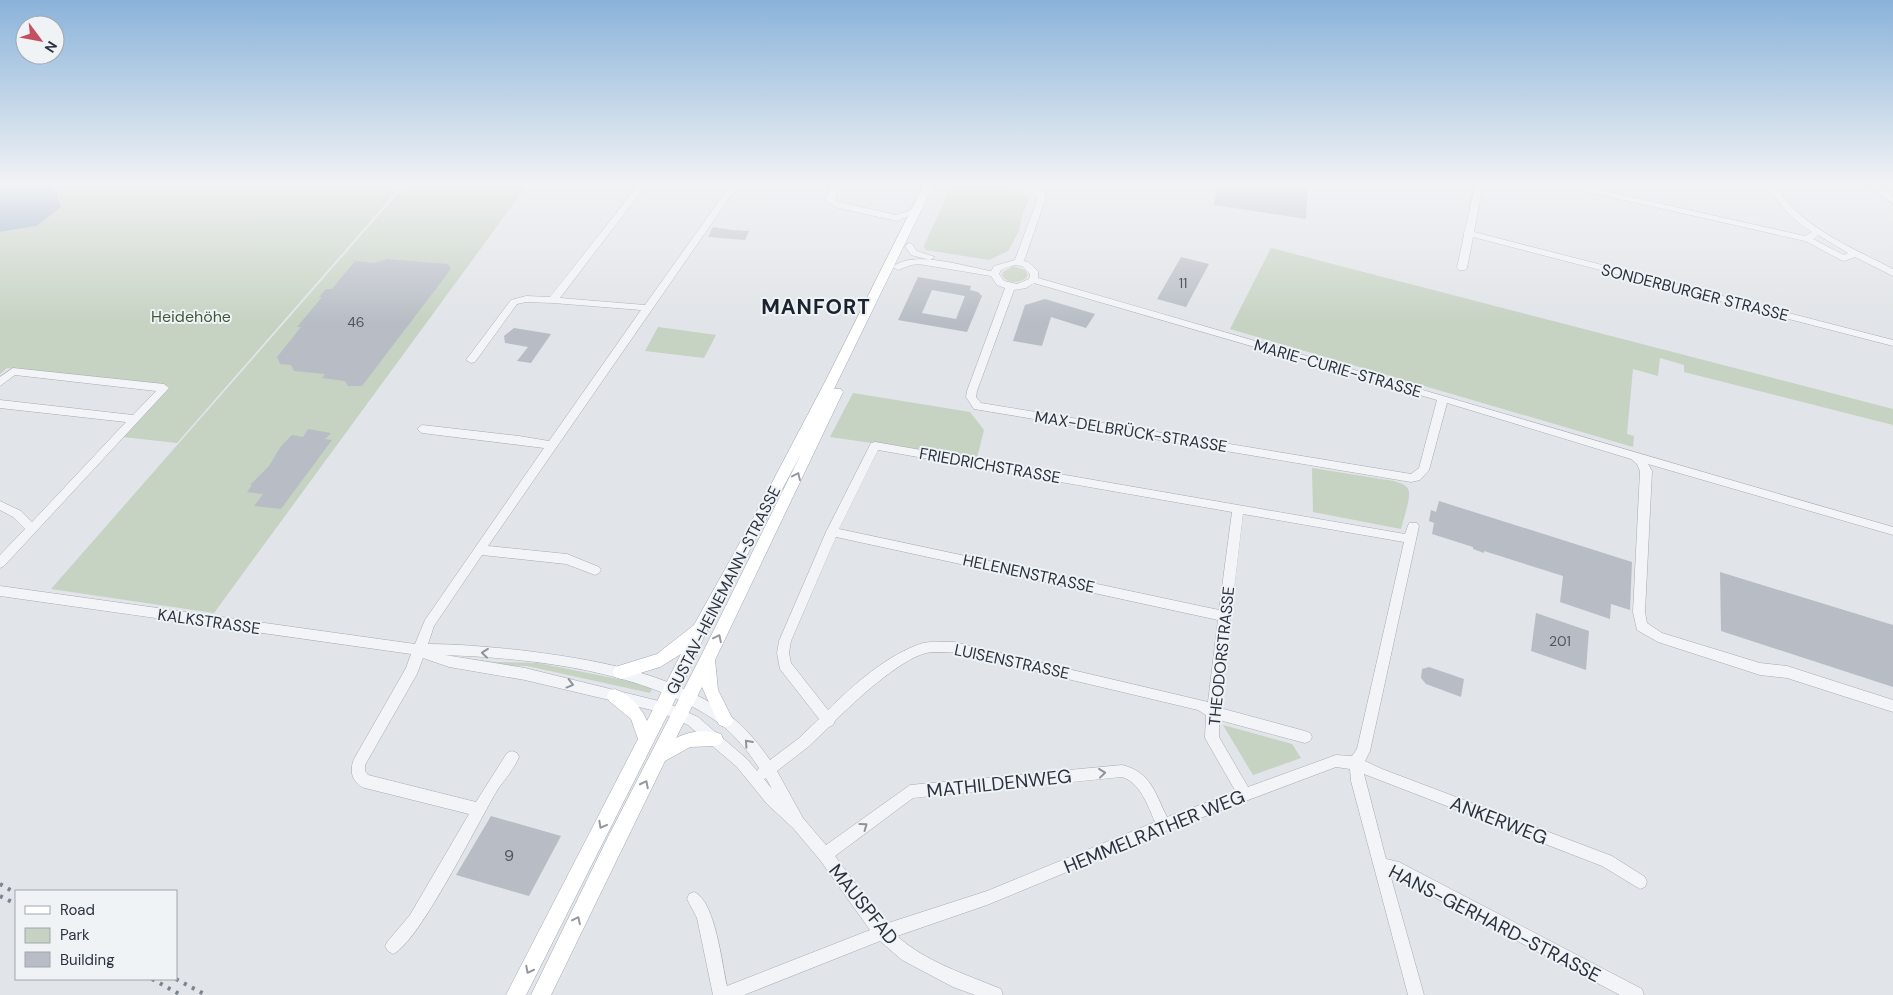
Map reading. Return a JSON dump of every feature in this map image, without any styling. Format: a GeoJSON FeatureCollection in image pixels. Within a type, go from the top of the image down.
{"type":"FeatureCollection","features":[{"type":"Feature","properties":{"kind":"main road","name":"GUSTAV-HEINEMANN-STRASSE"},"geometry":{"type":"LineString","coordinates":[[516,995],[672,689],[702,626],[823,398],[906,230]]}},
{"type":"Feature","properties":{"kind":"main road","name":"GUSTAV-HEINEMANN-STRASSE"},"geometry":{"type":"LineString","coordinates":[[541,995],[610,852],[708,659],[916,230]]}},
{"type":"Feature","properties":{"kind":"main road"},"geometry":{"type":"LineString","coordinates":[[621,672],[650,666],[665,659],[702,626]]}},
{"type":"Feature","properties":{"kind":"main road"},"geometry":{"type":"LineString","coordinates":[[708,659],[710,690],[725,720]]}},
{"type":"Feature","properties":{"kind":"main road"},"geometry":{"type":"LineString","coordinates":[[615,696],[637,715],[646,739]]}},
{"type":"Feature","properties":{"kind":"main road"},"geometry":{"type":"LineString","coordinates":[[660,754],[688,740],[715,739]]}},
{"type":"Feature","properties":{"kind":"street"},"geometry":{"type":"LineString","coordinates":[[552,300],[607,230]]}},
{"type":"Feature","properties":{"kind":"street"},"geometry":{"type":"LineString","coordinates":[[480,810],[365,782],[357,770],[359,763],[412,670],[429,624],[703,230]]}},
{"type":"Feature","properties":{"kind":"street"},"geometry":{"type":"LineString","coordinates":[[1019,262],[1030,230]]}},
{"type":"Feature","properties":{"kind":"street"},"geometry":{"type":"LineString","coordinates":[[1773,230],[1807,238],[1844,258],[1857,253]]}},
{"type":"Feature","properties":{"kind":"street"},"geometry":{"type":"LineString","coordinates":[[1807,238],[1818,231],[1893,273]]}},
{"type":"Feature","properties":{"kind":"street"},"geometry":{"type":"LineString","coordinates":[[1462,268],[1467,233]]}},
{"type":"Feature","properties":{"kind":"street","name":"SONDERBURGER STRASSE"},"geometry":{"type":"LineString","coordinates":[[1467,233],[1893,343]]}},
{"type":"Feature","properties":{"kind":"street"},"geometry":{"type":"LineString","coordinates":[[908,246],[914,253],[922,256],[995,271]]}},
{"type":"Feature","properties":{"kind":"street"},"geometry":{"type":"LineString","coordinates":[[898,267],[909,262],[919,261],[995,271],[1006,263],[1019,262],[1033,269],[1035,276],[1033,280],[1021,286],[1010,287],[1000,283],[995,271]]}},
{"type":"Feature","properties":{"kind":"street","name":"MARIE-CURIE-STRASSE"},"geometry":{"type":"LineString","coordinates":[[1033,280],[1443,398],[1638,458],[1893,531]]}},
{"type":"Feature","properties":{"kind":"street","name":"MAX-DELBRÜCK-STRASSE"},"geometry":{"type":"LineString","coordinates":[[1010,287],[972,391],[971,398],[978,406],[1416,478],[1424,470],[1443,398]]}},
{"type":"Feature","properties":{"kind":"street"},"geometry":{"type":"LineString","coordinates":[[471,360],[514,302],[526,299],[552,300],[650,308]]}},
{"type":"Feature","properties":{"kind":"street"},"geometry":{"type":"LineString","coordinates":[[0,383],[13,371],[164,388],[0,563]]}},
{"type":"Feature","properties":{"kind":"street"},"geometry":{"type":"LineString","coordinates":[[0,404],[135,419]]}},
{"type":"Feature","properties":{"kind":"street"},"geometry":{"type":"LineString","coordinates":[[422,429],[519,440],[552,446]]}},
{"type":"Feature","properties":{"kind":"street","name":"FRIEDRICHSTRASSE"},"geometry":{"type":"LineString","coordinates":[[828,721],[791,676],[785,665],[783,653],[785,641],[832,532],[875,446],[1238,508],[1411,532],[1363,750],[1356,763]]}},
{"type":"Feature","properties":{"kind":"street"},"geometry":{"type":"LineString","coordinates":[[1638,458],[1646,471],[1639,612],[1641,626],[1658,637],[1760,669],[1787,672],[1893,706]]}},
{"type":"Feature","properties":{"kind":"street"},"geometry":{"type":"LineString","coordinates":[[0,505],[17,514],[32,529]]}},
{"type":"Feature","properties":{"kind":"street","name":"THEODORSTRASSE"},"geometry":{"type":"LineString","coordinates":[[1238,508],[1212,738],[1245,795]]}},
{"type":"Feature","properties":{"kind":"street","name":"HELENENSTRASSE"},"geometry":{"type":"LineString","coordinates":[[832,532],[1225,616]]}},
{"type":"Feature","properties":{"kind":"street"},"geometry":{"type":"LineString","coordinates":[[479,550],[567,559],[595,570]]}},
{"type":"Feature","properties":{"kind":"street","name":"KALKSTRASSE"},"geometry":{"type":"LineString","coordinates":[[0,592],[418,650],[446,649],[533,657],[621,672],[672,689],[689,697]]}},
{"type":"Feature","properties":{"kind":"street","name":"LUISENSTRASSE"},"geometry":{"type":"LineString","coordinates":[[755,778],[803,743],[828,721],[856,691],[901,659],[924,648],[954,646],[1201,705],[1214,712],[1305,737]]}},
{"type":"Feature","properties":{"kind":"street","name":"KALKSTRASSE"},"geometry":{"type":"LineString","coordinates":[[418,650],[449,662],[525,674],[662,707],[680,714]]}},
{"type":"Feature","properties":{"kind":"street","name":"MAUSPFAD"},"geometry":{"type":"LineString","coordinates":[[689,697],[725,720],[756,753],[768,769],[798,823]]}},
{"type":"Feature","properties":{"kind":"street","name":"MAUSPFAD"},"geometry":{"type":"LineString","coordinates":[[680,714],[693,721],[715,739],[755,778],[772,799],[798,823],[825,855],[882,934],[907,955],[959,981],[996,995]]}},
{"type":"Feature","properties":{"kind":"street"},"geometry":{"type":"LineString","coordinates":[[392,946],[415,920],[480,810],[493,784],[512,757]]}},
{"type":"Feature","properties":{"kind":"street","name":"HEMMELRATHER WEG"},"geometry":{"type":"LineString","coordinates":[[694,900],[704,916],[723,995],[882,934],[987,898],[1245,795],[1336,762],[1356,763]]}},
{"type":"Feature","properties":{"kind":"street"},"geometry":{"type":"LineString","coordinates":[[1356,763],[1358,781],[1416,995]]}},
{"type":"Feature","properties":{"kind":"street","name":"ANKERWEG"},"geometry":{"type":"LineString","coordinates":[[1356,763],[1377,774],[1607,861],[1640,882]]}},
{"type":"Feature","properties":{"kind":"street","name":"MATHILDENWEG"},"geometry":{"type":"LineString","coordinates":[[825,855],[910,792],[1122,771],[1136,775],[1142,782],[1164,826]]}},
{"type":"Feature","properties":{"kind":"street","name":"HANS-GERHARD-STRASSE"},"geometry":{"type":"LineString","coordinates":[[1380,866],[1394,867],[1636,995]]}},
{"type":"Feature","properties":{"kind":"green space","name":"Heidehöhe"},"geometry":{"type":"Polygon","coordinates":[[[10,230],[362,230],[177,443],[123,437],[169,386],[7,368],[0,374],[0,232],[10,230]]]}},
{"type":"Feature","properties":{"kind":"green space"},"geometry":{"type":"Polygon","coordinates":[[[365,230],[494,230],[214,613],[51,589],[365,230]]]}},
{"type":"Feature","properties":{"kind":"green space"},"geometry":{"type":"Polygon","coordinates":[[[931,230],[1019,230],[1008,251],[989,260],[926,250],[924,246],[931,230]]]}},
{"type":"Feature","properties":{"kind":"green space"},"geometry":{"type":"Polygon","coordinates":[[[1271,248],[1893,409],[1893,425],[1684,372],[1684,365],[1660,358],[1658,376],[1633,369],[1627,434],[1634,436],[1633,447],[1230,329],[1271,248]]]}},
{"type":"Feature","properties":{"kind":"green space"},"geometry":{"type":"Polygon","coordinates":[[[1013,266],[1025,270],[1028,275],[1026,278],[1013,282],[1004,278],[1003,272],[1013,266]]]}},
{"type":"Feature","properties":{"kind":"green space"},"geometry":{"type":"Polygon","coordinates":[[[658,327],[716,335],[704,358],[645,351],[658,327]]]}},
{"type":"Feature","properties":{"kind":"green space"},"geometry":{"type":"Polygon","coordinates":[[[853,393],[970,412],[984,430],[977,458],[830,437],[853,393]]]}},
{"type":"Feature","properties":{"kind":"green space"},"geometry":{"type":"Polygon","coordinates":[[[1312,468],[1394,481],[1406,486],[1409,497],[1401,529],[1313,512],[1312,468]]]}},
{"type":"Feature","properties":{"kind":"green space"},"geometry":{"type":"Polygon","coordinates":[[[449,656],[495,662],[538,663],[653,686],[650,693],[527,666],[488,665],[449,656]]]}},
{"type":"Feature","properties":{"kind":"green space"},"geometry":{"type":"Polygon","coordinates":[[[1223,725],[1292,744],[1301,758],[1253,775],[1223,725]]]}},
{"type":"Feature","properties":{"kind":"building"},"geometry":{"type":"Polygon","coordinates":[[[711,230],[749,231],[745,240],[708,237],[711,230]]]}},
{"type":"Feature","properties":{"kind":"building"},"geometry":{"type":"Polygon","coordinates":[[[1181,257],[1209,264],[1186,307],[1157,299],[1181,257]]]}},
{"type":"Feature","properties":{"kind":"building"},"geometry":{"type":"Polygon","coordinates":[[[387,259],[448,264],[451,269],[362,386],[348,386],[345,381],[322,378],[325,374],[294,371],[291,365],[280,364],[277,357],[301,327],[297,327],[322,297],[319,297],[326,289],[332,289],[355,261],[374,263],[387,259]]]}},
{"type":"Feature","properties":{"kind":"building"},"geometry":{"type":"Polygon","coordinates":[[[918,277],[971,286],[970,290],[978,292],[982,296],[967,332],[898,320],[918,277]],[[932,290],[922,313],[956,319],[965,296],[932,290]]]}},
{"type":"Feature","properties":{"kind":"building"},"geometry":{"type":"Polygon","coordinates":[[[1045,299],[1095,314],[1086,328],[1051,317],[1042,346],[1013,341],[1025,305],[1045,299]]]}},
{"type":"Feature","properties":{"kind":"building"},"geometry":{"type":"Polygon","coordinates":[[[514,328],[551,334],[531,363],[517,361],[528,347],[505,343],[504,336],[514,328]]]}},
{"type":"Feature","properties":{"kind":"building"},"geometry":{"type":"Polygon","coordinates":[[[308,429],[331,433],[325,439],[332,440],[281,509],[254,506],[263,494],[247,492],[252,485],[250,485],[269,466],[281,446],[292,435],[303,437],[308,429]]]}},
{"type":"Feature","properties":{"kind":"building"},"geometry":{"type":"Polygon","coordinates":[[[1439,501],[1632,562],[1630,610],[1611,604],[1610,619],[1560,602],[1563,576],[1484,551],[1484,553],[1473,549],[1473,547],[1432,534],[1434,523],[1429,521],[1431,510],[1436,512],[1439,501]]]}},
{"type":"Feature","properties":{"kind":"building"},"geometry":{"type":"Polygon","coordinates":[[[1720,572],[1893,625],[1893,687],[1721,631],[1720,572]]]}},
{"type":"Feature","properties":{"kind":"building"},"geometry":{"type":"Polygon","coordinates":[[[1536,613],[1589,631],[1586,670],[1531,651],[1536,613]]]}},
{"type":"Feature","properties":{"kind":"building"},"geometry":{"type":"Polygon","coordinates":[[[1429,667],[1464,679],[1461,697],[1426,684],[1421,678],[1422,669],[1429,667]]]}},
{"type":"Feature","properties":{"kind":"building"},"geometry":{"type":"Polygon","coordinates":[[[491,816],[561,836],[529,896],[456,875],[491,816]]]}},
{"type":"Feature","properties":{"kind":"railway"},"geometry":{"type":"LineString","coordinates":[[0,884],[15,892]]}},
{"type":"Feature","properties":{"kind":"railway"},"geometry":{"type":"LineString","coordinates":[[0,896],[15,904]]}},
{"type":"Feature","properties":{"kind":"railway"},"geometry":{"type":"LineString","coordinates":[[154,980],[181,995]]}},
{"type":"Feature","properties":{"kind":"railway"},"geometry":{"type":"LineString","coordinates":[[178,980],[206,995]]}},
{"type":"Feature","properties":{"kind":"district","name":"MANFORT"},"geometry":{"type":"Point","coordinates":[816,307]}}]}
